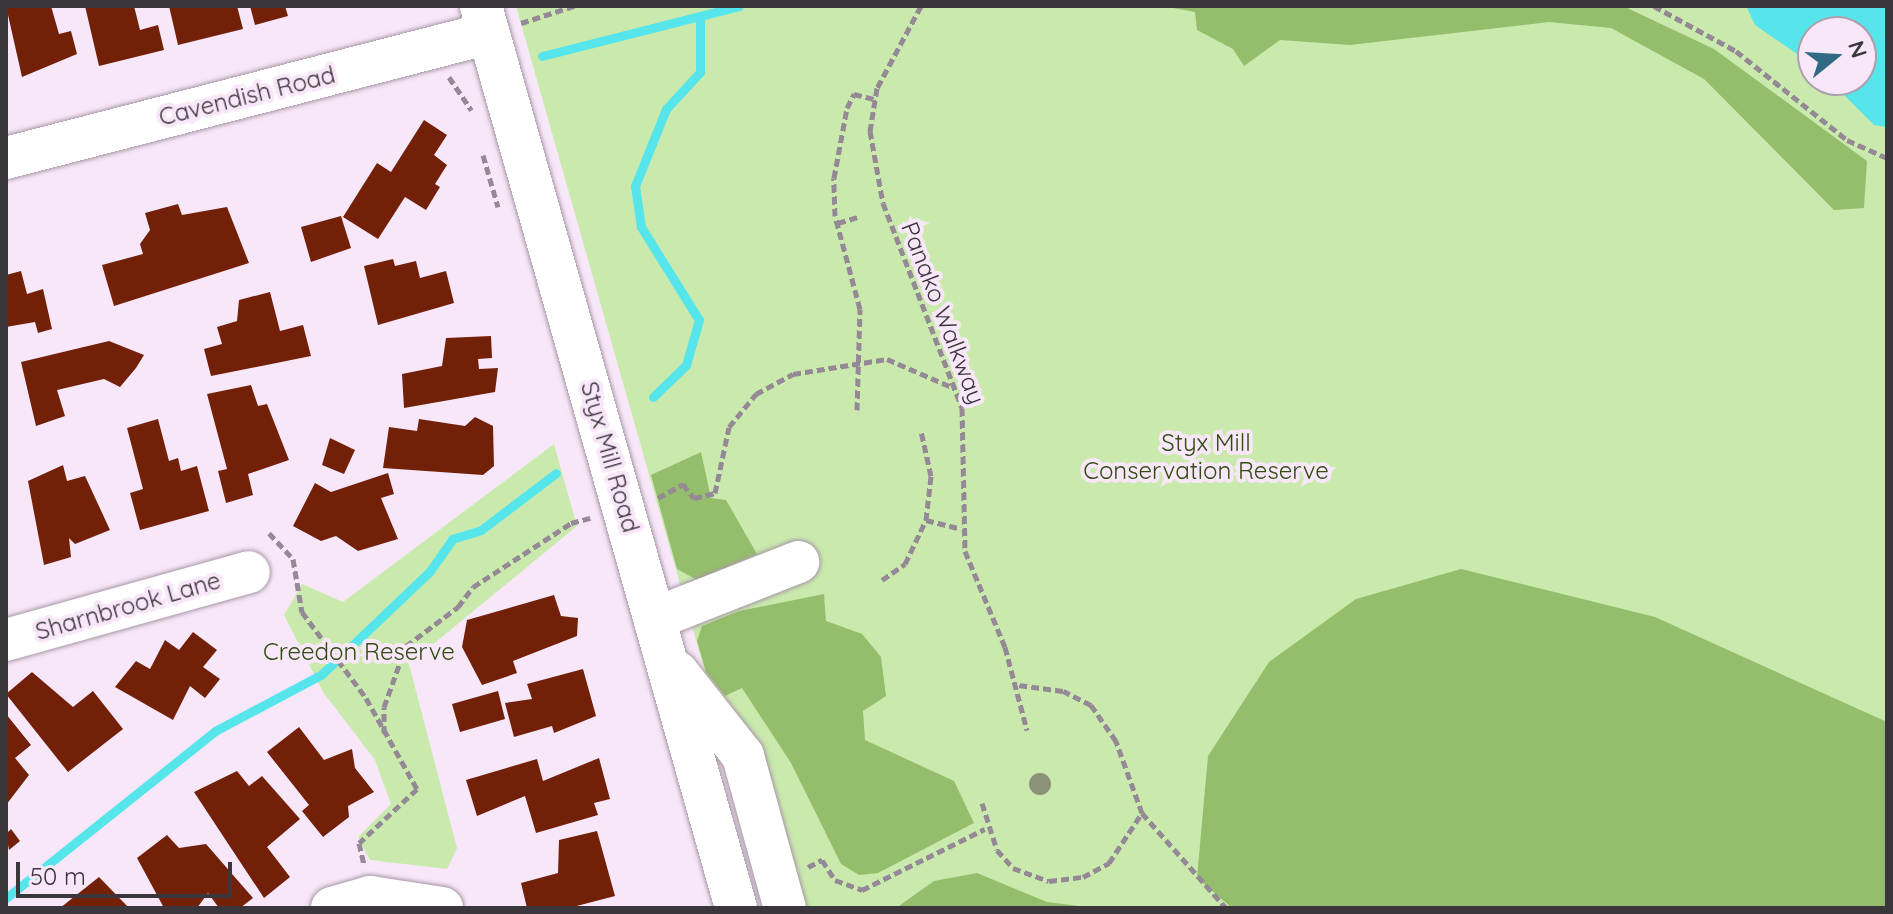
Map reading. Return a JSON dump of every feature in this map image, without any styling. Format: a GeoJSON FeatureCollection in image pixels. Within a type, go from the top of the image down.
{"type":"FeatureCollection","features":[{"type":"Feature","properties":{"kind":"street","name":"Cavendish Road"},"geometry":{"type":"LineString","coordinates":[[6,158],[485,20]]}},
{"type":"Feature","properties":{"kind":"street","name":"Styx Mill Road"},"geometry":{"type":"LineString","coordinates":[[485,20],[736,908]]}},
{"type":"Feature","properties":{"kind":"street"},"geometry":{"type":"LineString","coordinates":[[656,618],[798,562]]}},
{"type":"Feature","properties":{"kind":"street","name":"Sharnbrook Lane"},"geometry":{"type":"LineString","coordinates":[[6,640],[249,572]]}},
{"type":"Feature","properties":{"kind":"street"},"geometry":{"type":"LineString","coordinates":[[666,659],[743,756],[782,895]]}},
{"type":"Feature","properties":{"kind":"street"},"geometry":{"type":"LineString","coordinates":[[351,902],[442,908]]}},
{"type":"Feature","properties":{"kind":"path"},"geometry":{"type":"LineString","coordinates":[[485,20],[574,6]]}},
{"type":"Feature","properties":{"kind":"path","name":"Panako Walkway"},"geometry":{"type":"LineString","coordinates":[[921,6],[874,99],[870,131],[883,203],[955,388],[968,455],[961,529],[1018,685],[1027,730]]}},
{"type":"Feature","properties":{"kind":"path"},"geometry":{"type":"LineString","coordinates":[[1654,6],[1736,51],[1847,140],[1887,158]]}},
{"type":"Feature","properties":{"kind":"path"},"geometry":{"type":"LineString","coordinates":[[857,410],[860,360],[858,287],[838,223],[840,128],[854,94],[874,99]]}},
{"type":"Feature","properties":{"kind":"path"},"geometry":{"type":"LineString","coordinates":[[838,223],[858,217]]}},
{"type":"Feature","properties":{"kind":"path"},"geometry":{"type":"LineString","coordinates":[[657,504],[660,492],[683,484],[694,498],[715,493],[729,427],[756,394],[793,374],[860,360],[903,360],[955,388]]}},
{"type":"Feature","properties":{"kind":"path"},"geometry":{"type":"LineString","coordinates":[[882,580],[905,564],[926,520],[931,476],[921,431]]}},
{"type":"Feature","properties":{"kind":"path"},"geometry":{"type":"LineString","coordinates":[[384,734],[384,707],[406,646],[481,581],[571,523],[595,517]]}},
{"type":"Feature","properties":{"kind":"path"},"geometry":{"type":"LineString","coordinates":[[926,520],[961,529]]}},
{"type":"Feature","properties":{"kind":"path"},"geometry":{"type":"LineString","coordinates":[[269,533],[293,559],[302,612],[347,669],[417,789],[359,843],[351,902]]}},
{"type":"Feature","properties":{"kind":"path"},"geometry":{"type":"LineString","coordinates":[[1018,685],[1063,691],[1091,705],[1116,741],[1142,813],[1226,908]]}},
{"type":"Feature","properties":{"kind":"path"},"geometry":{"type":"LineString","coordinates":[[982,803],[985,829],[1013,868],[1064,881],[1109,863],[1142,813]]}},
{"type":"Feature","properties":{"kind":"path"},"geometry":{"type":"LineString","coordinates":[[782,895],[822,860],[835,880],[862,890],[985,829]]}},
{"type":"Feature","properties":{"kind":"green space","name":"Styx Mill Conservation Reserve"},"geometry":{"type":"Polygon","coordinates":[[[516,6],[1887,6],[1887,908],[772,908],[516,6]]]}},
{"type":"Feature","properties":{"kind":"green space"},"geometry":{"type":"Polygon","coordinates":[[[1162,6],[1623,6],[1714,49],[1867,161],[1864,208],[1834,210],[1704,79],[1611,28],[1549,22],[1350,45],[1280,40],[1244,66],[1233,49],[1197,30],[1195,12],[1162,6]]]}},
{"type":"Feature","properties":{"kind":"green space","name":"Creedon Reserve"},"geometry":{"type":"Polygon","coordinates":[[[554,444],[577,526],[409,664],[457,848],[447,869],[370,860],[358,837],[391,804],[375,760],[323,692],[284,615],[302,584],[343,602],[554,444]]]}},
{"type":"Feature","properties":{"kind":"green space"},"geometry":{"type":"Polygon","coordinates":[[[701,452],[711,498],[726,500],[757,554],[697,580],[677,569],[651,475],[701,452]]]}},
{"type":"Feature","properties":{"kind":"green space"},"geometry":{"type":"Polygon","coordinates":[[[1461,569],[1655,617],[1887,722],[1887,908],[1232,908],[1197,878],[1208,756],[1269,662],[1356,599],[1461,569]]]}},
{"type":"Feature","properties":{"kind":"green space"},"geometry":{"type":"Polygon","coordinates":[[[824,594],[826,621],[862,634],[881,657],[886,696],[863,711],[865,740],[954,781],[974,823],[878,873],[859,875],[841,864],[791,763],[742,688],[725,696],[706,672],[697,641],[702,626],[739,611],[824,594]]]}},
{"type":"Feature","properties":{"kind":"green space"},"geometry":{"type":"Polygon","coordinates":[[[977,873],[1047,902],[1095,908],[896,908],[934,881],[977,873]]]}},
{"type":"Feature","properties":{"kind":"water"},"geometry":{"type":"Polygon","coordinates":[[[1746,6],[1887,6],[1887,127],[1874,125],[1845,96],[1877,96],[1877,16],[1797,16],[1797,54],[1755,25],[1746,6]]]}},
{"type":"Feature","properties":{"kind":"building"},"geometry":{"type":"Polygon","coordinates":[[[6,6],[51,6],[59,34],[71,31],[77,54],[22,77],[6,6]]]}},
{"type":"Feature","properties":{"kind":"building"},"geometry":{"type":"Polygon","coordinates":[[[85,6],[134,6],[140,30],[158,25],[164,50],[99,66],[85,6]]]}},
{"type":"Feature","properties":{"kind":"building"},"geometry":{"type":"Polygon","coordinates":[[[169,6],[237,6],[243,29],[178,45],[169,6]]]}},
{"type":"Feature","properties":{"kind":"building"},"geometry":{"type":"Polygon","coordinates":[[[250,6],[285,6],[288,16],[255,25],[250,6]]]}},
{"type":"Feature","properties":{"kind":"building"},"geometry":{"type":"Polygon","coordinates":[[[424,120],[447,135],[434,155],[447,165],[435,184],[440,187],[426,210],[405,197],[378,239],[343,217],[377,163],[391,172],[424,120]]]}},
{"type":"Feature","properties":{"kind":"building"},"geometry":{"type":"Polygon","coordinates":[[[178,204],[182,215],[227,207],[249,263],[114,306],[102,265],[143,254],[140,244],[150,230],[145,213],[178,204]]]}},
{"type":"Feature","properties":{"kind":"building"},"geometry":{"type":"Polygon","coordinates":[[[341,216],[351,248],[311,262],[301,227],[341,216]]]}},
{"type":"Feature","properties":{"kind":"building"},"geometry":{"type":"Polygon","coordinates":[[[393,259],[395,266],[416,261],[420,278],[446,271],[454,303],[378,325],[364,266],[393,259]]]}},
{"type":"Feature","properties":{"kind":"building"},"geometry":{"type":"Polygon","coordinates":[[[21,271],[27,294],[43,289],[52,329],[38,333],[35,322],[6,327],[6,275],[21,271]]]}},
{"type":"Feature","properties":{"kind":"building"},"geometry":{"type":"Polygon","coordinates":[[[270,292],[280,331],[303,325],[311,356],[211,376],[204,349],[222,344],[217,327],[237,321],[239,300],[270,292]]]}},
{"type":"Feature","properties":{"kind":"building"},"geometry":{"type":"Polygon","coordinates":[[[491,336],[492,358],[478,359],[479,369],[498,368],[495,392],[404,408],[402,374],[442,366],[446,338],[491,336]]]}},
{"type":"Feature","properties":{"kind":"building"},"geometry":{"type":"Polygon","coordinates":[[[109,341],[144,355],[120,387],[104,379],[57,390],[65,416],[36,426],[21,362],[109,341]]]}},
{"type":"Feature","properties":{"kind":"building"},"geometry":{"type":"Polygon","coordinates":[[[251,385],[258,406],[267,404],[289,460],[248,474],[253,495],[226,503],[218,471],[227,469],[207,394],[251,385]]]}},
{"type":"Feature","properties":{"kind":"building"},"geometry":{"type":"Polygon","coordinates":[[[475,417],[493,426],[494,466],[483,475],[383,468],[389,427],[417,431],[419,419],[465,426],[475,417]]]}},
{"type":"Feature","properties":{"kind":"building"},"geometry":{"type":"Polygon","coordinates":[[[158,419],[169,461],[178,458],[181,471],[197,466],[209,511],[140,530],[130,493],[143,489],[127,428],[158,419]]]}},
{"type":"Feature","properties":{"kind":"building"},"geometry":{"type":"Polygon","coordinates":[[[330,438],[355,450],[344,474],[322,465],[330,438]]]}},
{"type":"Feature","properties":{"kind":"building"},"geometry":{"type":"Polygon","coordinates":[[[63,465],[67,481],[85,476],[110,530],[75,544],[69,538],[71,557],[44,565],[28,481],[63,465]]]}},
{"type":"Feature","properties":{"kind":"building"},"geometry":{"type":"Polygon","coordinates":[[[388,473],[394,494],[381,498],[398,539],[358,551],[336,536],[321,541],[293,526],[315,483],[331,492],[388,473]]]}},
{"type":"Feature","properties":{"kind":"building"},"geometry":{"type":"Polygon","coordinates":[[[554,595],[561,616],[578,618],[577,636],[513,661],[517,673],[482,685],[462,647],[467,620],[554,595]]]}},
{"type":"Feature","properties":{"kind":"building"},"geometry":{"type":"Polygon","coordinates":[[[193,632],[217,650],[203,667],[220,679],[205,698],[190,686],[173,720],[115,687],[136,661],[150,669],[165,640],[179,650],[193,632]]]}},
{"type":"Feature","properties":{"kind":"building"},"geometry":{"type":"Polygon","coordinates":[[[583,669],[596,716],[554,733],[552,726],[514,737],[505,703],[532,699],[527,684],[583,669]]]}},
{"type":"Feature","properties":{"kind":"building"},"geometry":{"type":"Polygon","coordinates":[[[32,672],[73,707],[93,691],[123,729],[68,772],[6,694],[32,672]]]}},
{"type":"Feature","properties":{"kind":"building"},"geometry":{"type":"Polygon","coordinates":[[[498,691],[505,719],[460,732],[452,704],[498,691]]]}},
{"type":"Feature","properties":{"kind":"building"},"geometry":{"type":"Polygon","coordinates":[[[6,714],[31,745],[15,758],[29,775],[6,805],[6,714]]]}},
{"type":"Feature","properties":{"kind":"building"},"geometry":{"type":"Polygon","coordinates":[[[299,727],[324,760],[352,749],[355,768],[374,792],[348,806],[349,817],[323,837],[302,811],[309,805],[267,752],[299,727]]]}},
{"type":"Feature","properties":{"kind":"building"},"geometry":{"type":"Polygon","coordinates":[[[599,758],[610,799],[594,803],[598,815],[536,833],[525,796],[477,816],[466,780],[537,759],[543,781],[599,758]]]}},
{"type":"Feature","properties":{"kind":"building"},"geometry":{"type":"Polygon","coordinates":[[[237,771],[249,786],[262,776],[300,819],[267,847],[290,877],[264,898],[194,792],[237,771]]]}},
{"type":"Feature","properties":{"kind":"building"},"geometry":{"type":"Polygon","coordinates":[[[11,829],[20,841],[9,850],[6,834],[11,829]]]}},
{"type":"Feature","properties":{"kind":"building"},"geometry":{"type":"Polygon","coordinates":[[[597,831],[615,896],[569,908],[527,908],[521,883],[558,873],[559,840],[597,831]]]}},
{"type":"Feature","properties":{"kind":"building"},"geometry":{"type":"Polygon","coordinates":[[[167,835],[179,848],[206,844],[253,898],[240,908],[219,908],[208,893],[197,908],[164,908],[137,858],[167,835]]]}},
{"type":"Feature","properties":{"kind":"building"},"geometry":{"type":"Polygon","coordinates":[[[99,877],[129,908],[60,908],[99,877]]]}},
{"type":"Feature","properties":{"kind":"waterway"},"geometry":{"type":"LineString","coordinates":[[542,56],[739,6]]}},
{"type":"Feature","properties":{"kind":"waterway"},"geometry":{"type":"LineString","coordinates":[[653,397],[686,365],[699,320],[641,227],[635,186],[666,109],[700,72],[700,16]]}},
{"type":"Feature","properties":{"kind":"waterway"},"geometry":{"type":"LineString","coordinates":[[6,898],[215,731],[322,674],[430,571],[452,539],[481,530],[556,473]]}}]}
